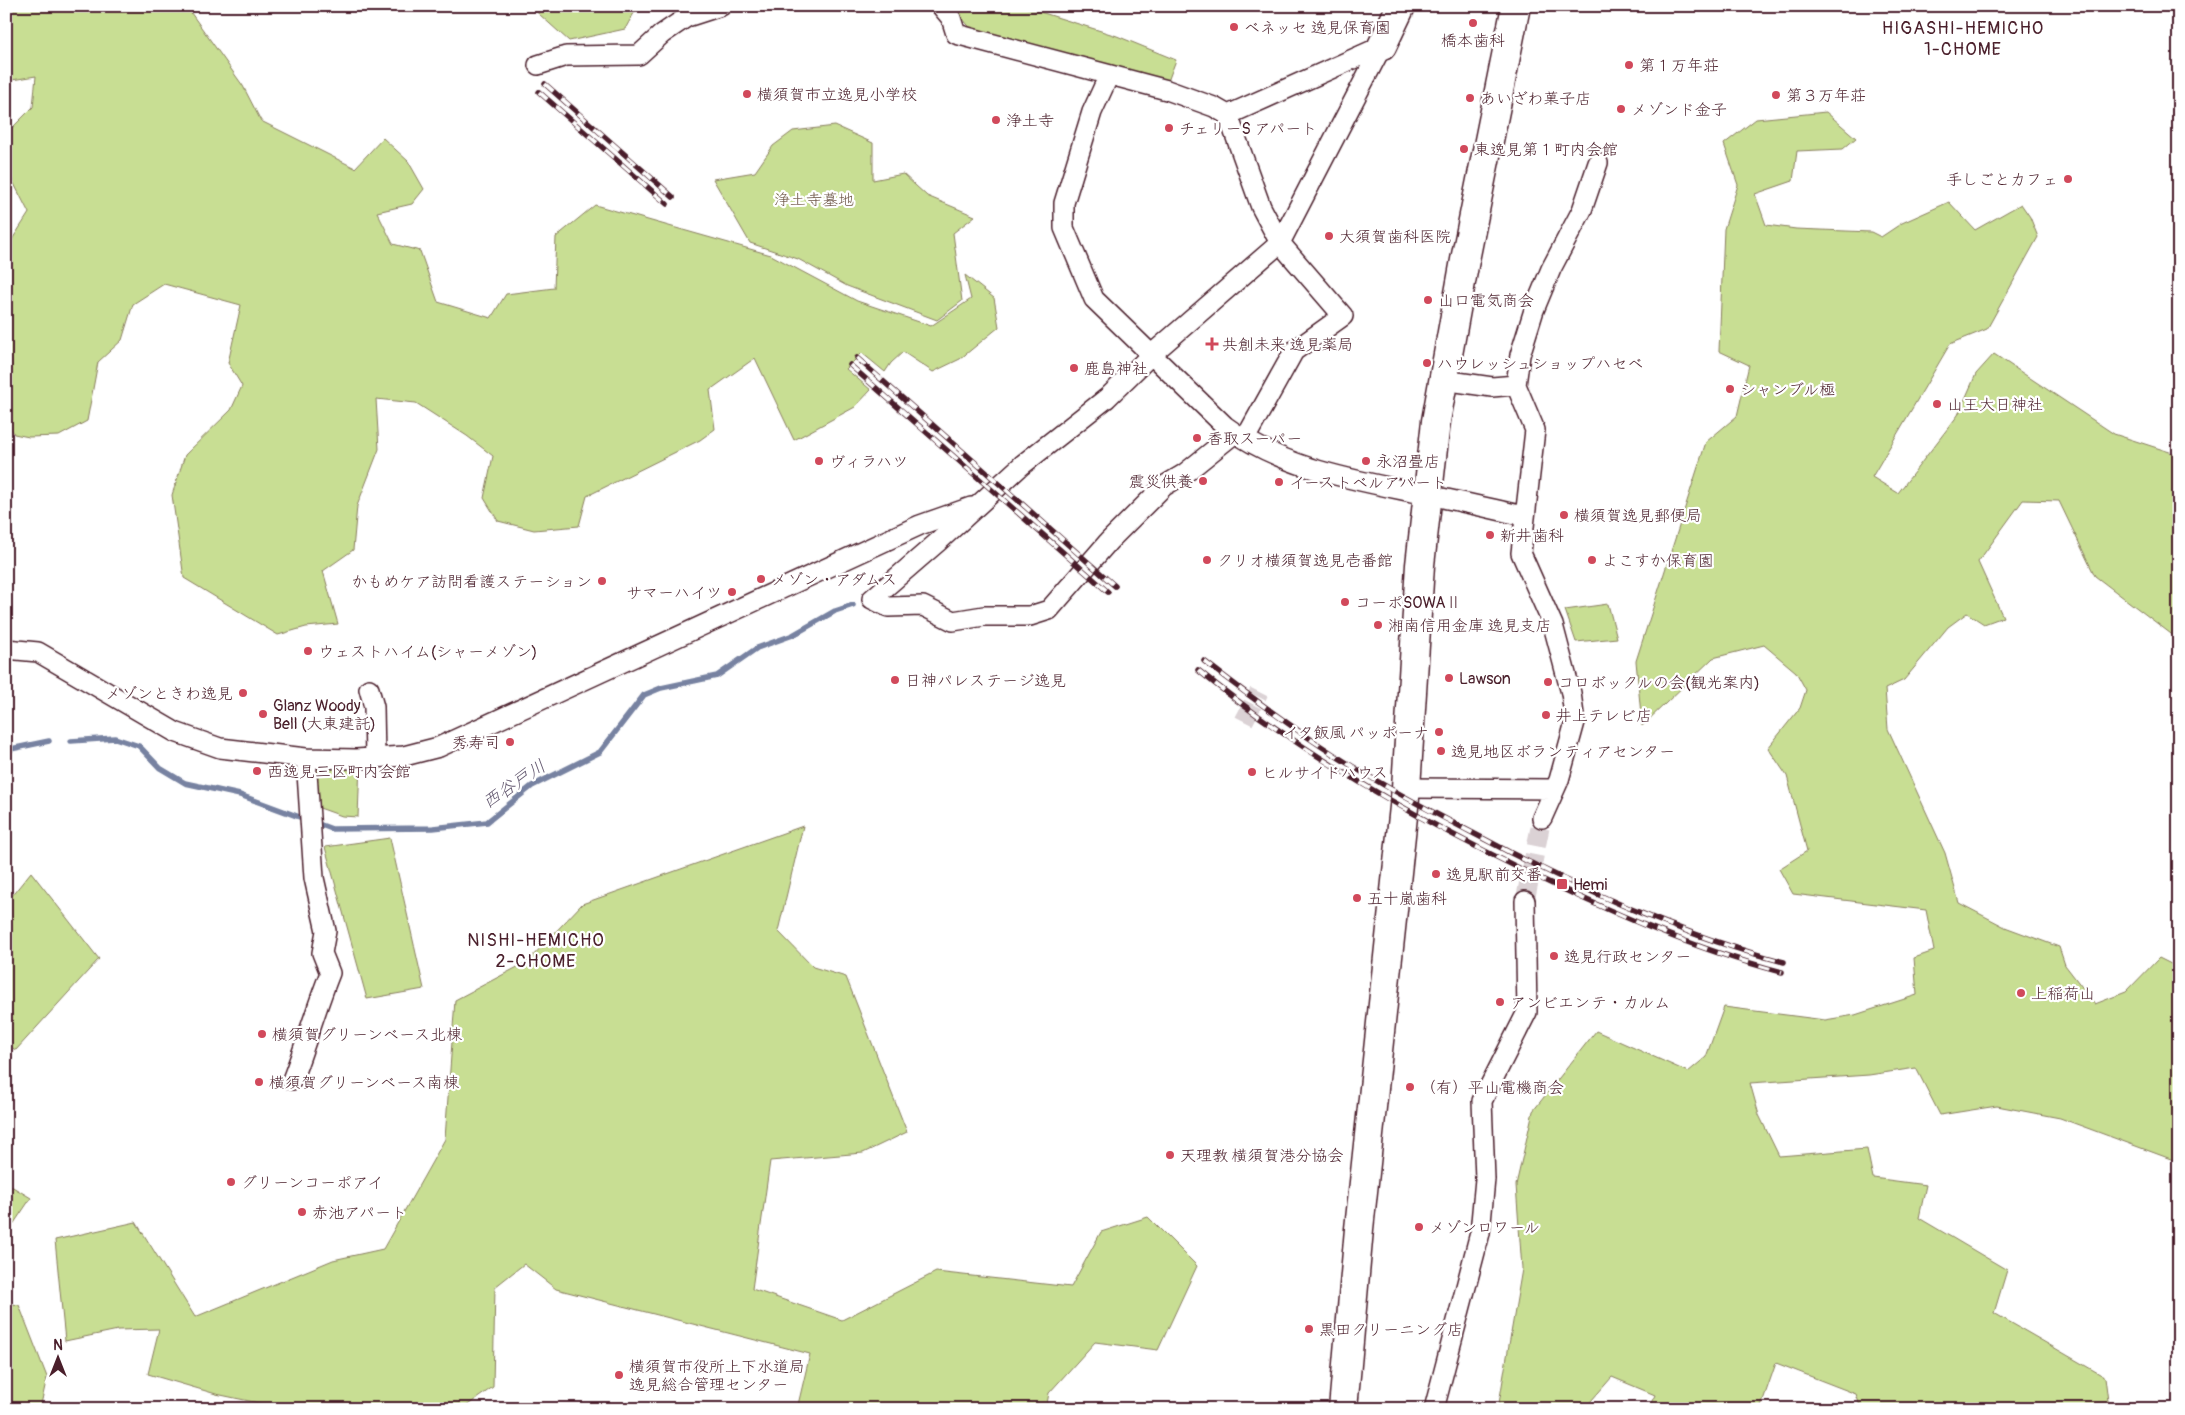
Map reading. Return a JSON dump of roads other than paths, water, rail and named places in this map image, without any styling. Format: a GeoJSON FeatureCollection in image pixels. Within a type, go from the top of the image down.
{"type":"FeatureCollection","features":[{"type":"Feature","properties":{"kind":"street"},"geometry":{"type":"LineString","coordinates":[[538,65],[566,56],[639,55],[662,34],[687,17],[721,6]]}},
{"type":"Feature","properties":{"kind":"street"},"geometry":{"type":"LineString","coordinates":[[941,6],[951,18],[956,34],[1174,93],[1214,107],[1228,115],[1261,207],[1280,243],[1343,316],[1294,350],[1240,436],[1164,486],[1109,541],[1049,610],[1030,616],[984,616],[952,621],[923,606],[888,607],[872,599],[939,542],[1022,465],[1107,398],[1152,354],[1280,243],[1401,6]]}},
{"type":"Feature","properties":{"kind":"street"},"geometry":{"type":"LineString","coordinates":[[1343,1409],[1359,1229],[1406,788],[1420,564],[1429,495],[1435,423],[1516,6]]}},
{"type":"Feature","properties":{"kind":"street"},"geometry":{"type":"LineString","coordinates":[[1228,115],[1382,46]]}},
{"type":"Feature","properties":{"kind":"street"},"geometry":{"type":"LineString","coordinates":[[1109,75],[1092,112],[1064,203],[1064,228],[1094,299],[1196,399],[1240,436],[1303,467],[1357,482],[1429,495],[1524,516]]}},
{"type":"Feature","properties":{"kind":"street"},"geometry":{"type":"LineString","coordinates":[[1542,818],[1566,758],[1576,722],[1572,693],[1552,625],[1520,554],[1535,430],[1516,385],[1520,355],[1534,310],[1551,269],[1582,210],[1598,163]]}},
{"type":"Feature","properties":{"kind":"street"},"geometry":{"type":"LineString","coordinates":[[1443,380],[1492,387],[1516,385]]}},
{"type":"Feature","properties":{"kind":"street"},"geometry":{"type":"LineString","coordinates":[[6,649],[38,652],[175,732],[220,748],[306,758],[404,756],[440,748],[920,525],[977,505]]}},
{"type":"Feature","properties":{"kind":"street"},"geometry":{"type":"LineString","coordinates":[[369,689],[374,707],[376,758]]}},
{"type":"Feature","properties":{"kind":"street"},"geometry":{"type":"LineString","coordinates":[[292,1080],[310,1036],[314,1016],[330,972],[322,953],[326,931],[314,878],[306,758]]}},
{"type":"Feature","properties":{"kind":"street"},"geometry":{"type":"LineString","coordinates":[[1406,788],[1529,791],[1553,789]]}},
{"type":"Feature","properties":{"kind":"street"},"geometry":{"type":"LineString","coordinates":[[1434,1409],[1480,1233],[1486,1179],[1482,1101],[1527,1012],[1525,901]]}},
{"type":"Feature","properties":{"kind":"waterway","name":"西谷戸川"},"geometry":{"type":"LineString","coordinates":[[71,741],[115,738],[139,746],[160,768],[185,783],[240,795],[332,829],[433,828],[487,822],[532,786],[600,752],[644,695],[661,688],[717,676],[757,648],[793,635],[835,611],[853,605]]}},
{"type":"Feature","properties":{"kind":"waterway","name":"西谷戸川"},"geometry":{"type":"LineString","coordinates":[[6,750],[49,741]]}},
{"type":"Feature","properties":{"kind":"tunnel"},"geometry":{"type":"LineString","coordinates":[[1244,721],[1259,692]]}},
{"type":"Feature","properties":{"kind":"tunnel"},"geometry":{"type":"LineString","coordinates":[[1525,901],[1542,818]]}},
{"type":"Feature","properties":{"kind":"railway"},"geometry":{"type":"LineString","coordinates":[[545,84],[673,197]]}},
{"type":"Feature","properties":{"kind":"railway"},"geometry":{"type":"LineString","coordinates":[[539,92],[667,204]]}},
{"type":"Feature","properties":{"kind":"railway"},"geometry":{"type":"LineString","coordinates":[[857,358],[1115,586]]}},
{"type":"Feature","properties":{"kind":"railway"},"geometry":{"type":"LineString","coordinates":[[850,365],[1108,592]]}},
{"type":"Feature","properties":{"kind":"railway"},"geometry":{"type":"LineString","coordinates":[[1204,661],[1276,715],[1371,778],[1511,853],[1645,915],[1714,941],[1784,962]]}},
{"type":"Feature","properties":{"kind":"railway"},"geometry":{"type":"LineString","coordinates":[[1198,670],[1273,727],[1312,753],[1393,802],[1477,847],[1583,898],[1648,926],[1714,951],[1782,972]]}},
{"type":"Feature","properties":{"kind":"place","name":"橋本歯科"},"geometry":{"type":"Point","coordinates":[1473,23]}},
{"type":"Feature","properties":{"kind":"place","name":"ベネッセ 逸見保育園"},"geometry":{"type":"Point","coordinates":[1234,27]}},
{"type":"Feature","properties":{"kind":"place","name":"第１万年荘"},"geometry":{"type":"Point","coordinates":[1629,65]}},
{"type":"Feature","properties":{"kind":"place","name":"横須賀市立逸見小学校"},"geometry":{"type":"Point","coordinates":[747,94]}},
{"type":"Feature","properties":{"kind":"place","name":"第３万年荘"},"geometry":{"type":"Point","coordinates":[1776,95]}},
{"type":"Feature","properties":{"kind":"place","name":"あいざわ菓子店"},"geometry":{"type":"Point","coordinates":[1470,98]}},
{"type":"Feature","properties":{"kind":"place","name":"メゾンド金子"},"geometry":{"type":"Point","coordinates":[1621,109]}},
{"type":"Feature","properties":{"kind":"place","name":"浄土寺"},"geometry":{"type":"Point","coordinates":[996,120]}},
{"type":"Feature","properties":{"kind":"place","name":"チェリーS アパート"},"geometry":{"type":"Point","coordinates":[1169,128]}},
{"type":"Feature","properties":{"kind":"place","name":"東逸見第１町内会館"},"geometry":{"type":"Point","coordinates":[1464,149]}},
{"type":"Feature","properties":{"kind":"place","name":"手しごとカフェ"},"geometry":{"type":"Point","coordinates":[2068,179]}},
{"type":"Feature","properties":{"kind":"place","name":"大須賀歯科医院"},"geometry":{"type":"Point","coordinates":[1329,236]}},
{"type":"Feature","properties":{"kind":"place","name":"山口電気商会"},"geometry":{"type":"Point","coordinates":[1428,300]}},
{"type":"Feature","properties":{"kind":"place","name":"共創未来 逸見薬局"},"geometry":{"type":"Point","coordinates":[1212,344]}},
{"type":"Feature","properties":{"kind":"place","name":"ハウレッシュショップハセベ"},"geometry":{"type":"Point","coordinates":[1427,363]}},
{"type":"Feature","properties":{"kind":"place","name":"鹿島神社"},"geometry":{"type":"Point","coordinates":[1074,368]}},
{"type":"Feature","properties":{"kind":"place","name":"シャンブル極"},"geometry":{"type":"Point","coordinates":[1730,389]}},
{"type":"Feature","properties":{"kind":"place","name":"山王大日神社"},"geometry":{"type":"Point","coordinates":[1937,404]}},
{"type":"Feature","properties":{"kind":"place","name":"香取スーパー"},"geometry":{"type":"Point","coordinates":[1197,438]}},
{"type":"Feature","properties":{"kind":"place","name":"ヴィラハツ"},"geometry":{"type":"Point","coordinates":[819,461]}},
{"type":"Feature","properties":{"kind":"place","name":"永沼畳店"},"geometry":{"type":"Point","coordinates":[1366,461]}},
{"type":"Feature","properties":{"kind":"place","name":"震災供養"},"geometry":{"type":"Point","coordinates":[1203,481]}},
{"type":"Feature","properties":{"kind":"place","name":"イーストベルアパート"},"geometry":{"type":"Point","coordinates":[1279,482]}},
{"type":"Feature","properties":{"kind":"place","name":"横須賀逸見郵便局"},"geometry":{"type":"Point","coordinates":[1564,515]}},
{"type":"Feature","properties":{"kind":"place","name":"新井歯科"},"geometry":{"type":"Point","coordinates":[1490,535]}},
{"type":"Feature","properties":{"kind":"place","name":"クリオ横須賀逸見壱番館"},"geometry":{"type":"Point","coordinates":[1207,560]}},
{"type":"Feature","properties":{"kind":"place","name":"よこすか保育園"},"geometry":{"type":"Point","coordinates":[1592,560]}},
{"type":"Feature","properties":{"kind":"place","name":"メゾン・アダムス"},"geometry":{"type":"Point","coordinates":[761,579]}},
{"type":"Feature","properties":{"kind":"place","name":"かもめケア訪問看護ステーション"},"geometry":{"type":"Point","coordinates":[602,581]}},
{"type":"Feature","properties":{"kind":"place","name":"サマーハイツ"},"geometry":{"type":"Point","coordinates":[732,592]}},
{"type":"Feature","properties":{"kind":"place","name":"コーポSOWAⅡ"},"geometry":{"type":"Point","coordinates":[1345,602]}},
{"type":"Feature","properties":{"kind":"place","name":"湘南信用金庫 逸見支店"},"geometry":{"type":"Point","coordinates":[1378,625]}},
{"type":"Feature","properties":{"kind":"place","name":"ウェストハイム(シャーメゾン)"},"geometry":{"type":"Point","coordinates":[308,651]}},
{"type":"Feature","properties":{"kind":"place","name":"Lawson"},"geometry":{"type":"Point","coordinates":[1449,678]}},
{"type":"Feature","properties":{"kind":"place","name":"日神パレステージ逸見"},"geometry":{"type":"Point","coordinates":[895,680]}},
{"type":"Feature","properties":{"kind":"place","name":"コロボックルの会(観光案内)"},"geometry":{"type":"Point","coordinates":[1548,682]}},
{"type":"Feature","properties":{"kind":"place","name":"メゾンときわ逸見"},"geometry":{"type":"Point","coordinates":[243,693]}},
{"type":"Feature","properties":{"kind":"place","name":"Glanz Woody Bell (大東建託)"},"geometry":{"type":"Point","coordinates":[263,714]}},
{"type":"Feature","properties":{"kind":"place","name":"井上テレビ店"},"geometry":{"type":"Point","coordinates":[1546,715]}},
{"type":"Feature","properties":{"kind":"place","name":"イタ飯風 パッポーナ"},"geometry":{"type":"Point","coordinates":[1439,732]}},
{"type":"Feature","properties":{"kind":"place","name":"秀寿司"},"geometry":{"type":"Point","coordinates":[510,742]}},
{"type":"Feature","properties":{"kind":"place","name":"逸見地区ボランティアセンター"},"geometry":{"type":"Point","coordinates":[1441,751]}},
{"type":"Feature","properties":{"kind":"place","name":"西逸見三区町内会館"},"geometry":{"type":"Point","coordinates":[257,771]}},
{"type":"Feature","properties":{"kind":"place","name":"ヒルサイドハウス"},"geometry":{"type":"Point","coordinates":[1252,772]}},
{"type":"Feature","properties":{"kind":"place","name":"逸見駅前交番"},"geometry":{"type":"Point","coordinates":[1436,874]}},
{"type":"Feature","properties":{"kind":"place","name":"Hemi"},"geometry":{"type":"Point","coordinates":[1562,884]}},
{"type":"Feature","properties":{"kind":"place","name":"五十嵐歯科"},"geometry":{"type":"Point","coordinates":[1357,898]}},
{"type":"Feature","properties":{"kind":"place","name":"逸見行政センター"},"geometry":{"type":"Point","coordinates":[1554,956]}},
{"type":"Feature","properties":{"kind":"place","name":"上稲荷山"},"geometry":{"type":"Point","coordinates":[2021,993]}},
{"type":"Feature","properties":{"kind":"place","name":"アンビエンテ・カルム"},"geometry":{"type":"Point","coordinates":[1500,1002]}},
{"type":"Feature","properties":{"kind":"place","name":"横須賀グリーンベース北棟"},"geometry":{"type":"Point","coordinates":[262,1034]}},
{"type":"Feature","properties":{"kind":"place","name":"横須賀グリーンベース南棟"},"geometry":{"type":"Point","coordinates":[259,1082]}},
{"type":"Feature","properties":{"kind":"place","name":"（有）平山電機商会"},"geometry":{"type":"Point","coordinates":[1410,1087]}},
{"type":"Feature","properties":{"kind":"place","name":"天理教 横須賀港分協会"},"geometry":{"type":"Point","coordinates":[1170,1155]}},
{"type":"Feature","properties":{"kind":"place","name":"グリーンコーポアイ"},"geometry":{"type":"Point","coordinates":[231,1182]}},
{"type":"Feature","properties":{"kind":"place","name":"赤池アパート"},"geometry":{"type":"Point","coordinates":[302,1212]}},
{"type":"Feature","properties":{"kind":"place","name":"メゾンロワール"},"geometry":{"type":"Point","coordinates":[1419,1227]}},
{"type":"Feature","properties":{"kind":"place","name":"黒田クリーニング店"},"geometry":{"type":"Point","coordinates":[1309,1329]}},
{"type":"Feature","properties":{"kind":"place","name":"横須賀市役所上下水道局 逸見総合管理センター"},"geometry":{"type":"Point","coordinates":[619,1375]}},
{"type":"Feature","properties":{"kind":"district","name":"HIGASHI-HEMICHO 1-CHOME"},"geometry":{"type":"Point","coordinates":[1963,38]}},
{"type":"Feature","properties":{"kind":"district","name":"NISHI-HEMICHO 2-CHOME"},"geometry":{"type":"Point","coordinates":[536,950]}},
{"type":"Feature","properties":{"kind":"park label","name":"浄土寺墓地"},"geometry":{"type":"Point","coordinates":[814,199]}}]}
